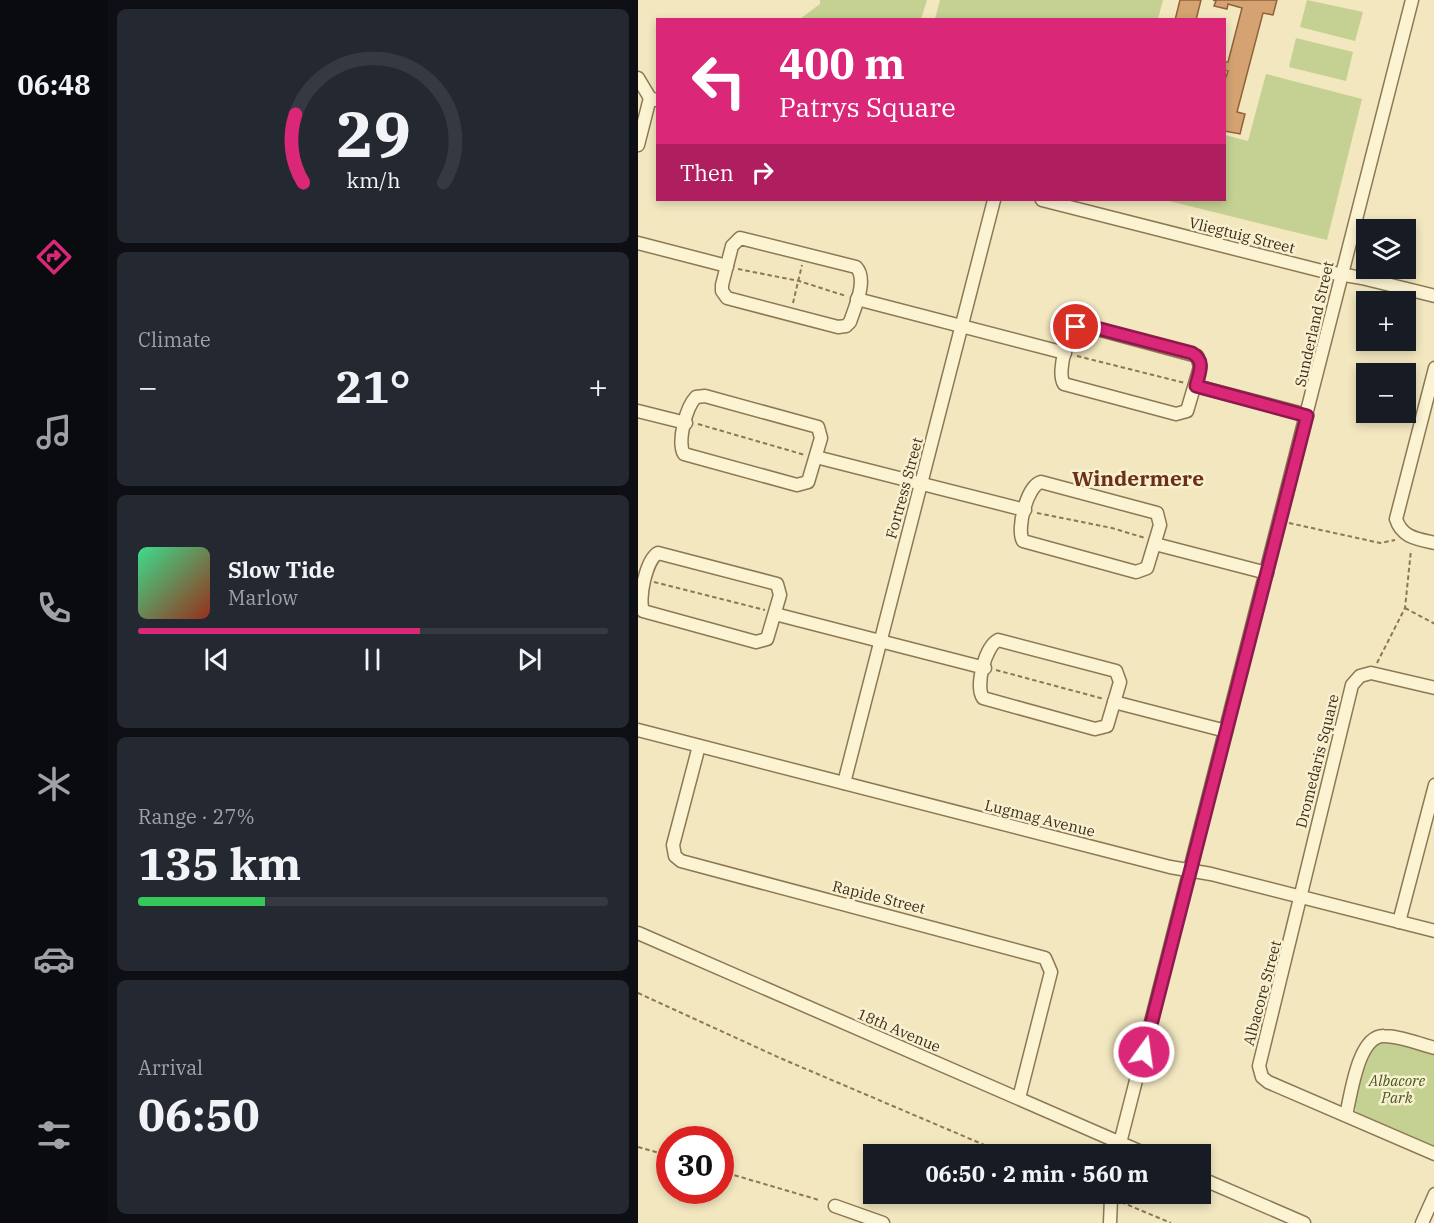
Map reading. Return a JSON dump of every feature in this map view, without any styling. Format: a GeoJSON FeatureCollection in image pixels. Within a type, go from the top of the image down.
{"type":"FeatureCollection","features":[{"type":"Feature","properties":{"kind":"street","name":"Sunderland Street"},"geometry":{"type":"LineString","coordinates":[[1120,1143],[1412,0]]}},
{"type":"Feature","properties":{"kind":"street"},"geometry":{"type":"LineString","coordinates":[[638,78],[654,99],[638,145]]}},
{"type":"Feature","properties":{"kind":"street","name":"Fortress Street"},"geometry":{"type":"LineString","coordinates":[[844,783],[994,201]]}},
{"type":"Feature","properties":{"kind":"street","name":"Vliegtuig Street"},"geometry":{"type":"LineString","coordinates":[[1046,201],[1434,296]]}},
{"type":"Feature","properties":{"kind":"street"},"geometry":{"type":"LineString","coordinates":[[740,238],[858,269],[862,280],[851,322],[843,327],[790,315],[725,296],[721,288],[727,266],[733,244],[740,238]]}},
{"type":"Feature","properties":{"kind":"street"},"geometry":{"type":"LineString","coordinates":[[638,243],[727,266]]}},
{"type":"Feature","properties":{"kind":"street"},"geometry":{"type":"LineString","coordinates":[[857,299],[1066,353]]}},
{"type":"Feature","properties":{"kind":"street"},"geometry":{"type":"LineString","coordinates":[[1076,327],[1095,328],[1195,354],[1201,364],[1196,386],[1189,409],[1185,413],[1176,414],[1066,385],[1060,375],[1070,334],[1076,327]]}},
{"type":"Feature","properties":{"kind":"street"},"geometry":{"type":"LineString","coordinates":[[1434,368],[1396,519],[1399,529],[1412,537],[1434,543]]}},
{"type":"Feature","properties":{"kind":"street"},"geometry":{"type":"LineString","coordinates":[[1196,386],[1307,416]]}},
{"type":"Feature","properties":{"kind":"street"},"geometry":{"type":"LineString","coordinates":[[702,396],[812,423],[818,426],[821,435],[816,457],[810,479],[800,485],[686,456],[681,449],[692,402],[702,396]]}},
{"type":"Feature","properties":{"kind":"street"},"geometry":{"type":"LineString","coordinates":[[638,411],[686,423]]}},
{"type":"Feature","properties":{"kind":"street"},"geometry":{"type":"LineString","coordinates":[[816,457],[1025,510]]}},
{"type":"Feature","properties":{"kind":"street"},"geometry":{"type":"LineString","coordinates":[[1044,483],[1154,512],[1160,522],[1149,566],[1139,572],[1026,543],[1020,536],[1025,510],[1031,488],[1036,484],[1044,483]]}},
{"type":"Feature","properties":{"kind":"street"},"geometry":{"type":"LineString","coordinates":[[1155,544],[1267,573]]}},
{"type":"Feature","properties":{"kind":"street"},"geometry":{"type":"LineString","coordinates":[[661,553],[761,578],[774,582],[780,589],[775,614],[769,636],[759,642],[648,615],[643,612],[640,603],[642,579],[651,559],[661,553]]}},
{"type":"Feature","properties":{"kind":"street"},"geometry":{"type":"LineString","coordinates":[[775,614],[985,668]]}},
{"type":"Feature","properties":{"kind":"street"},"geometry":{"type":"LineString","coordinates":[[1001,640],[1111,668],[1116,671],[1120,679],[1115,702],[1108,723],[1098,729],[988,701],[983,698],[979,690],[991,646],[1001,640]]}},
{"type":"Feature","properties":{"kind":"street"},"geometry":{"type":"LineString","coordinates":[[1371,673],[1434,688]]}},
{"type":"Feature","properties":{"kind":"street","name":"Dromedaris Square"},"geometry":{"type":"LineString","coordinates":[[1300,897],[1300,888],[1352,685],[1360,676],[1371,673]]}},
{"type":"Feature","properties":{"kind":"street"},"geometry":{"type":"LineString","coordinates":[[1115,702],[1226,731]]}},
{"type":"Feature","properties":{"kind":"street","name":"Lugmag Avenue"},"geometry":{"type":"LineString","coordinates":[[638,730],[1434,931]]}},
{"type":"Feature","properties":{"kind":"street","name":"Rapide Street"},"geometry":{"type":"LineString","coordinates":[[699,746],[673,845],[674,853],[681,861],[1037,954],[1045,958],[1051,972],[1019,1098]]}},
{"type":"Feature","properties":{"kind":"street"},"geometry":{"type":"LineString","coordinates":[[1399,922],[1434,785]]}},
{"type":"Feature","properties":{"kind":"street","name":"Albacore Street"},"geometry":{"type":"LineString","coordinates":[[1300,897],[1259,1070],[1268,1082],[1434,1154]]}},
{"type":"Feature","properties":{"kind":"street","name":"18th Avenue"},"geometry":{"type":"LineString","coordinates":[[638,933],[1120,1143]]}},
{"type":"Feature","properties":{"kind":"street"},"geometry":{"type":"LineString","coordinates":[[1346,1115],[1362,1053],[1370,1041],[1385,1035],[1434,1048]]}},
{"type":"Feature","properties":{"kind":"street"},"geometry":{"type":"LineString","coordinates":[[1211,1183],[1304,1223]]}},
{"type":"Feature","properties":{"kind":"street"},"geometry":{"type":"LineString","coordinates":[[1422,1223],[1434,1194]]}},
{"type":"Feature","properties":{"kind":"street"},"geometry":{"type":"LineString","coordinates":[[1110,1204],[1110,1223]]}},
{"type":"Feature","properties":{"kind":"street"},"geometry":{"type":"LineString","coordinates":[[835,1206],[883,1223]]}},
{"type":"Feature","properties":{"kind":"path"},"geometry":{"type":"LineString","coordinates":[[790,315],[804,253]]}},
{"type":"Feature","properties":{"kind":"path"},"geometry":{"type":"LineString","coordinates":[[727,266],[799,281],[857,299]]}},
{"type":"Feature","properties":{"kind":"path"},"geometry":{"type":"LineString","coordinates":[[1066,353],[1196,386]]}},
{"type":"Feature","properties":{"kind":"path"},"geometry":{"type":"LineString","coordinates":[[686,423],[816,457]]}},
{"type":"Feature","properties":{"kind":"path"},"geometry":{"type":"LineString","coordinates":[[1025,510],[1112,528],[1148,539],[1155,544]]}},
{"type":"Feature","properties":{"kind":"path"},"geometry":{"type":"LineString","coordinates":[[1280,521],[1380,543],[1412,537],[1405,608],[1371,673]]}},
{"type":"Feature","properties":{"kind":"path"},"geometry":{"type":"LineString","coordinates":[[642,579],[728,599],[775,614]]}},
{"type":"Feature","properties":{"kind":"path"},"geometry":{"type":"LineString","coordinates":[[1405,608],[1434,624]]}},
{"type":"Feature","properties":{"kind":"path"},"geometry":{"type":"LineString","coordinates":[[985,668],[1115,702]]}},
{"type":"Feature","properties":{"kind":"path"},"geometry":{"type":"LineString","coordinates":[[638,993],[780,1058],[982,1144]]}},
{"type":"Feature","properties":{"kind":"path"},"geometry":{"type":"LineString","coordinates":[[638,1147],[656,1152]]}},
{"type":"Feature","properties":{"kind":"path"},"geometry":{"type":"LineString","coordinates":[[734,1175],[819,1200]]}},
{"type":"Feature","properties":{"kind":"path"},"geometry":{"type":"LineString","coordinates":[[1125,1204],[1171,1223]]}},
{"type":"Feature","properties":{"kind":"green space"},"geometry":{"type":"Polygon","coordinates":[[[820,0],[927,0],[921,18],[801,18],[820,4],[820,0]]]}},
{"type":"Feature","properties":{"kind":"green space"},"geometry":{"type":"Polygon","coordinates":[[[940,0],[1163,0],[1158,18],[935,18],[940,0]]]}},
{"type":"Feature","properties":{"kind":"green space"},"geometry":{"type":"Polygon","coordinates":[[[1307,0],[1363,12],[1355,41],[1300,27],[1307,0]]]}},
{"type":"Feature","properties":{"kind":"green space"},"geometry":{"type":"Polygon","coordinates":[[[1296,38],[1353,52],[1346,81],[1289,67],[1296,38]]]}},
{"type":"Feature","properties":{"kind":"green space"},"geometry":{"type":"Polygon","coordinates":[[[1266,74],[1362,99],[1327,240],[1169,201],[1226,201],[1226,135],[1248,141],[1266,74]]]}},
{"type":"Feature","properties":{"kind":"green space","name":"Albacore Park"},"geometry":{"type":"Polygon","coordinates":[[[1385,1040],[1434,1052],[1434,1149],[1356,1112],[1354,1102],[1367,1051],[1385,1040]]]}},
{"type":"Feature","properties":{"kind":"building"},"geometry":{"type":"Polygon","coordinates":[[[1180,0],[1201,0],[1196,18],[1176,18],[1180,0]]]}},
{"type":"Feature","properties":{"kind":"building"},"geometry":{"type":"Polygon","coordinates":[[[1213,0],[1277,0],[1273,15],[1263,13],[1237,112],[1245,114],[1240,134],[1226,131],[1226,77],[1228,71],[1226,70],[1226,62],[1228,62],[1242,8],[1228,4],[1227,9],[1214,6],[1216,1],[1213,0]]]}},
{"type":"Feature","properties":{"kind":"district","name":"Windermere"},"geometry":{"type":"Point","coordinates":[1138,478]}},
{"type":"Feature","properties":{"kind":"route"},"geometry":{"type":"LineString","coordinates":[[1076,327],[1085,325],[1195,354],[1201,364],[1196,386],[1307,416],[1144,1052]]}}]}
